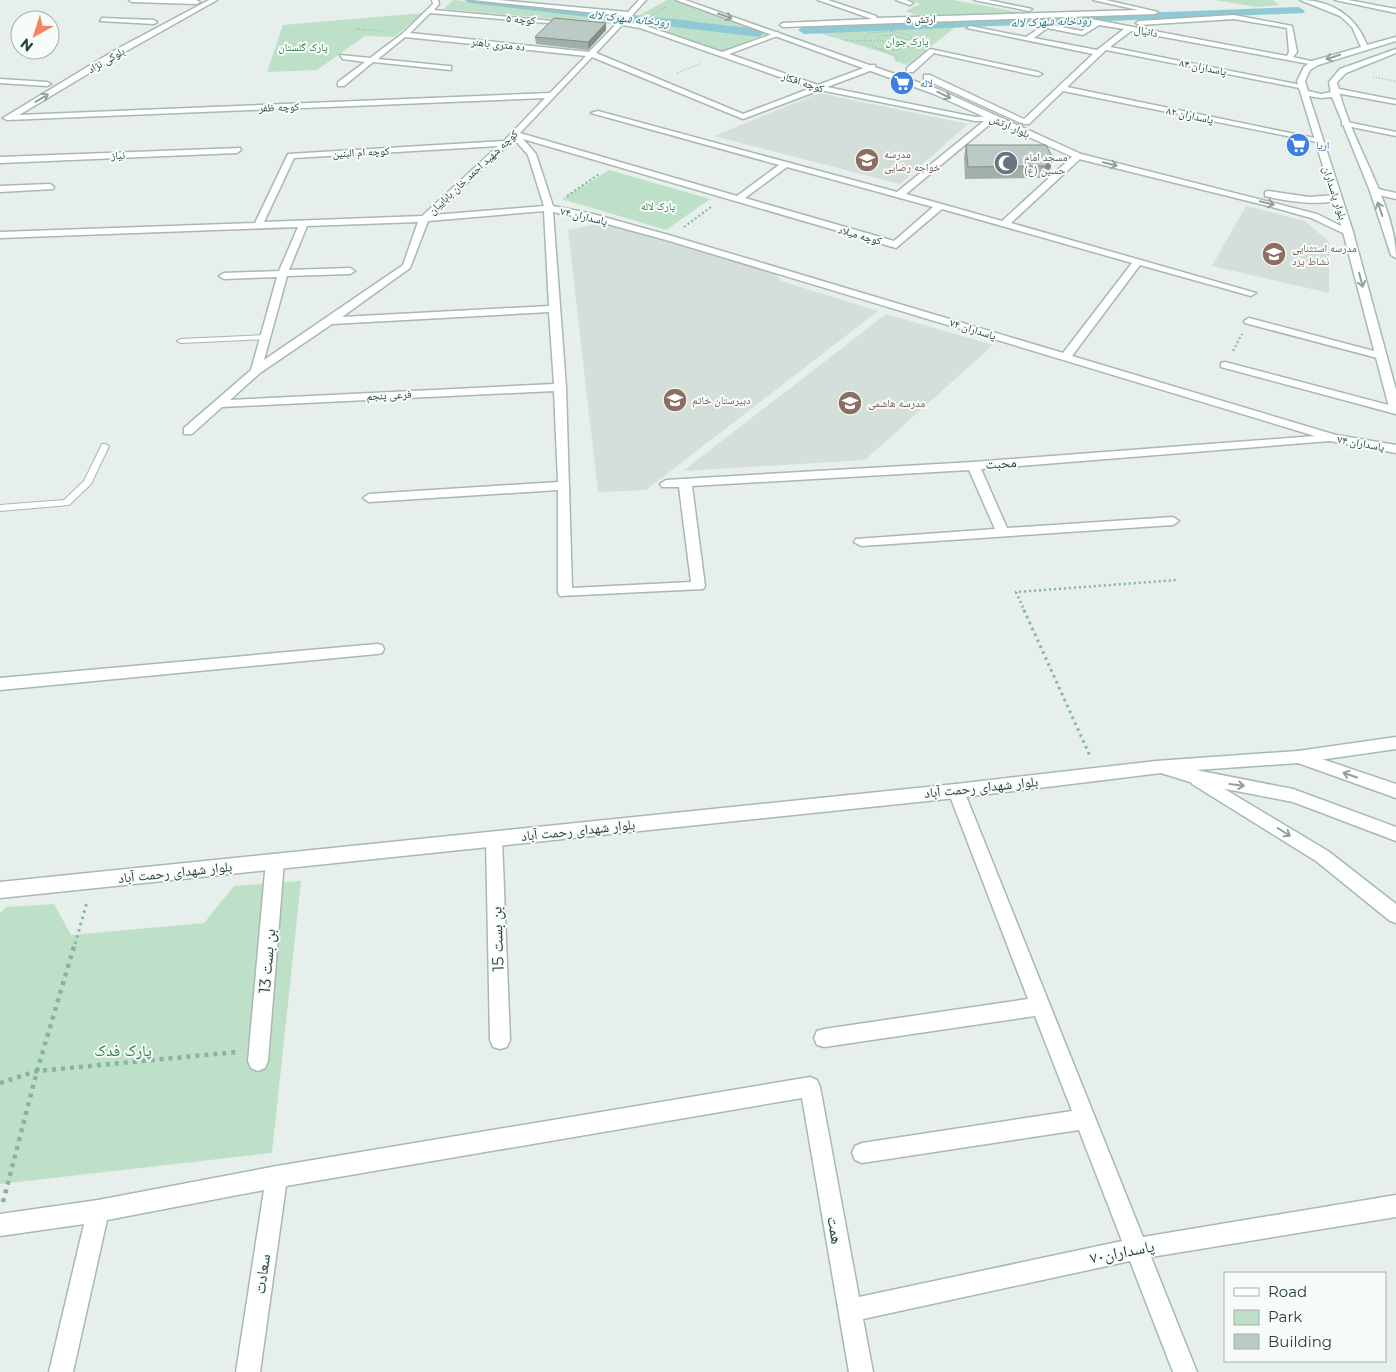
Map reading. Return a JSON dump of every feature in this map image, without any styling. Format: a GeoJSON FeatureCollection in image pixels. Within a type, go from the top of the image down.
{"type":"FeatureCollection","features":[{"type":"Feature","properties":{"kind":"street"},"geometry":{"type":"LineString","coordinates":[[132,0],[199,1]]}},
{"type":"Feature","properties":{"kind":"street","name":"بلوکی نژاد"},"geometry":{"type":"LineString","coordinates":[[4,121],[120,51],[214,0]]}},
{"type":"Feature","properties":{"kind":"street"},"geometry":{"type":"LineString","coordinates":[[341,84],[404,35],[426,11],[436,4],[435,0]]}},
{"type":"Feature","properties":{"kind":"street"},"geometry":{"type":"LineString","coordinates":[[476,0],[588,9]]}},
{"type":"Feature","properties":{"kind":"street"},"geometry":{"type":"LineString","coordinates":[[565,0],[623,20]]}},
{"type":"Feature","properties":{"kind":"street","name":"کوچه شهید احمد خان باباییان"},"geometry":{"type":"LineString","coordinates":[[188,430],[256,371],[407,266],[424,219],[506,143],[643,0]]}},
{"type":"Feature","properties":{"kind":"street","name":"بلوار ارتش"},"geometry":{"type":"LineString","coordinates":[[679,0],[872,67],[937,92],[1078,156],[1275,205],[1314,216],[1348,232]]}},
{"type":"Feature","properties":{"kind":"street"},"geometry":{"type":"LineString","coordinates":[[705,0],[749,14]]}},
{"type":"Feature","properties":{"kind":"street"},"geometry":{"type":"LineString","coordinates":[[821,0],[883,20]]}},
{"type":"Feature","properties":{"kind":"street"},"geometry":{"type":"LineString","coordinates":[[899,0],[910,4]]}},
{"type":"Feature","properties":{"kind":"street","name":"دانیال"},"geometry":{"type":"LineString","coordinates":[[977,0],[1316,63]]}},
{"type":"Feature","properties":{"kind":"street"},"geometry":{"type":"LineString","coordinates":[[1060,15],[1155,12],[1096,0]]}},
{"type":"Feature","properties":{"kind":"street"},"geometry":{"type":"LineString","coordinates":[[1303,0],[1347,17],[1358,30],[1364,47]]}},
{"type":"Feature","properties":{"kind":"street"},"geometry":{"type":"LineString","coordinates":[[1338,0],[1396,11]]}},
{"type":"Feature","properties":{"kind":"street","name":"بلوکی نژاد"},"geometry":{"type":"LineString","coordinates":[[80,65],[154,22],[199,1]]}},
{"type":"Feature","properties":{"kind":"street","name":"کوچه ۵"},"geometry":{"type":"LineString","coordinates":[[426,11],[576,24]]}},
{"type":"Feature","properties":{"kind":"street","name":"ارتش ۵"},"geometry":{"type":"LineString","coordinates":[[801,32],[779,24],[1060,15]]}},
{"type":"Feature","properties":{"kind":"street"},"geometry":{"type":"LineString","coordinates":[[1115,25],[1234,17],[1290,27],[1293,52],[1289,58]]}},
{"type":"Feature","properties":{"kind":"street"},"geometry":{"type":"LineString","coordinates":[[102,20],[154,22]]}},
{"type":"Feature","properties":{"kind":"street"},"geometry":{"type":"LineString","coordinates":[[605,26],[623,20]]}},
{"type":"Feature","properties":{"kind":"street","name":"کوچه افکار"},"geometry":{"type":"LineString","coordinates":[[623,20],[816,87],[975,119],[992,118]]}},
{"type":"Feature","properties":{"kind":"street"},"geometry":{"type":"LineString","coordinates":[[1028,39],[1046,26],[1083,33],[1098,22]]}},
{"type":"Feature","properties":{"kind":"street","name":"پاسداران ۸۴"},"geometry":{"type":"LineString","coordinates":[[970,28],[1102,51],[1304,92],[1321,98],[1336,95],[1396,102]]}},
{"type":"Feature","properties":{"kind":"street"},"geometry":{"type":"LineString","coordinates":[[1026,122],[1061,88],[1130,28]]}},
{"type":"Feature","properties":{"kind":"street"},"geometry":{"type":"LineString","coordinates":[[723,54],[778,34]]}},
{"type":"Feature","properties":{"kind":"street","name":"ده متری باهنر"},"geometry":{"type":"LineString","coordinates":[[404,35],[591,54],[742,117],[816,87]]}},
{"type":"Feature","properties":{"kind":"street"},"geometry":{"type":"LineString","coordinates":[[1304,92],[1300,81],[1306,69],[1316,63],[1364,47],[1396,39]]}},
{"type":"Feature","properties":{"kind":"street"},"geometry":{"type":"LineString","coordinates":[[910,70],[933,51],[1038,74]]}},
{"type":"Feature","properties":{"kind":"street"},"geometry":{"type":"LineString","coordinates":[[1396,51],[1343,71],[1333,82],[1345,123],[1374,191],[1396,255]]}},
{"type":"Feature","properties":{"kind":"street"},"geometry":{"type":"LineString","coordinates":[[343,57],[448,68]]}},
{"type":"Feature","properties":{"kind":"street"},"geometry":{"type":"LineString","coordinates":[[1367,61],[1396,58]]}},
{"type":"Feature","properties":{"kind":"street","name":"بلوار ارتش"},"geometry":{"type":"LineString","coordinates":[[899,64],[1034,126]]}},
{"type":"Feature","properties":{"kind":"street"},"geometry":{"type":"LineString","coordinates":[[816,87],[872,67]]}},
{"type":"Feature","properties":{"kind":"street"},"geometry":{"type":"LineString","coordinates":[[31,93],[55,79]]}},
{"type":"Feature","properties":{"kind":"street"},"geometry":{"type":"LineString","coordinates":[[0,81],[47,84]]}},
{"type":"Feature","properties":{"kind":"street","name":"پاسداران ۸۲"},"geometry":{"type":"LineString","coordinates":[[1061,88],[1319,141]]}},
{"type":"Feature","properties":{"kind":"street","name":"بلوار پاسداران"},"geometry":{"type":"LineString","coordinates":[[1304,92],[1348,232],[1396,411]]}},
{"type":"Feature","properties":{"kind":"street","name":"کوچه ظفر"},"geometry":{"type":"LineString","coordinates":[[4,121],[550,95]]}},
{"type":"Feature","properties":{"kind":"street"},"geometry":{"type":"LineString","coordinates":[[595,113],[900,194],[1251,293]]}},
{"type":"Feature","properties":{"kind":"street"},"geometry":{"type":"LineString","coordinates":[[900,194],[992,118],[1007,113]]}},
{"type":"Feature","properties":{"kind":"street"},"geometry":{"type":"LineString","coordinates":[[1345,123],[1396,134]]}},
{"type":"Feature","properties":{"kind":"street"},"geometry":{"type":"LineString","coordinates":[[514,134],[532,154],[549,208],[548,220],[560,387],[564,486],[565,593],[698,586],[685,483]]}},
{"type":"Feature","properties":{"kind":"street","name":"کوچه میلاد"},"geometry":{"type":"LineString","coordinates":[[514,134],[896,245],[940,206]]}},
{"type":"Feature","properties":{"kind":"street","name":"کوچه ام البنین"},"geometry":{"type":"LineString","coordinates":[[258,225],[291,156],[506,143]]}},
{"type":"Feature","properties":{"kind":"street"},"geometry":{"type":"LineString","coordinates":[[1087,149],[1281,197],[1309,200],[1336,198]]}},
{"type":"Feature","properties":{"kind":"street","name":"نیاز"},"geometry":{"type":"LineString","coordinates":[[0,160],[237,150]]}},
{"type":"Feature","properties":{"kind":"street"},"geometry":{"type":"LineString","coordinates":[[1004,224],[1078,156]]}},
{"type":"Feature","properties":{"kind":"street"},"geometry":{"type":"LineString","coordinates":[[737,200],[786,164]]}},
{"type":"Feature","properties":{"kind":"street"},"geometry":{"type":"LineString","coordinates":[[0,189],[50,188]]}},
{"type":"Feature","properties":{"kind":"street"},"geometry":{"type":"LineString","coordinates":[[1374,191],[1396,196]]}},
{"type":"Feature","properties":{"kind":"street","name":"پاسداران ۷۴"},"geometry":{"type":"LineString","coordinates":[[0,235],[424,219],[549,208],[590,216],[669,238],[1334,438],[1396,449]]}},
{"type":"Feature","properties":{"kind":"street"},"geometry":{"type":"LineString","coordinates":[[256,371],[283,274],[304,224]]}},
{"type":"Feature","properties":{"kind":"street"},"geometry":{"type":"LineString","coordinates":[[1066,357],[1137,262]]}},
{"type":"Feature","properties":{"kind":"street"},"geometry":{"type":"LineString","coordinates":[[224,276],[350,271]]}},
{"type":"Feature","properties":{"kind":"street"},"geometry":{"type":"LineString","coordinates":[[330,321],[555,309]]}},
{"type":"Feature","properties":{"kind":"street"},"geometry":{"type":"LineString","coordinates":[[1249,321],[1381,356]]}},
{"type":"Feature","properties":{"kind":"street"},"geometry":{"type":"LineString","coordinates":[[1225,365],[1396,411]]}},
{"type":"Feature","properties":{"kind":"street","name":"فرعی پنجم"},"geometry":{"type":"LineString","coordinates":[[217,404],[560,387]]}},
{"type":"Feature","properties":{"kind":"street","name":"محبت"},"geometry":{"type":"LineString","coordinates":[[666,484],[973,466],[1334,438]]}},
{"type":"Feature","properties":{"kind":"street"},"geometry":{"type":"LineString","coordinates":[[973,466],[1003,533]]}},
{"type":"Feature","properties":{"kind":"street"},"geometry":{"type":"LineString","coordinates":[[369,498],[564,486]]}},
{"type":"Feature","properties":{"kind":"street"},"geometry":{"type":"LineString","coordinates":[[861,542],[1173,521]]}},
{"type":"Feature","properties":{"kind":"street"},"geometry":{"type":"LineString","coordinates":[[0,684],[377,649]]}},
{"type":"Feature","properties":{"kind":"street"},"geometry":{"type":"LineString","coordinates":[[1298,757],[1396,743]]}},
{"type":"Feature","properties":{"kind":"street","name":"بلوار شهدای رحمت آباد"},"geometry":{"type":"LineString","coordinates":[[0,890],[956,790],[1156,767],[1298,757],[1396,791]]}},
{"type":"Feature","properties":{"kind":"street","name":"بلوار شهدای رحمت آباد"},"geometry":{"type":"LineString","coordinates":[[1156,767],[1198,779],[1258,787],[1322,804],[1396,834]]}},
{"type":"Feature","properties":{"kind":"street"},"geometry":{"type":"LineString","coordinates":[[1198,779],[1322,856],[1396,915]]}},
{"type":"Feature","properties":{"kind":"street"},"geometry":{"type":"LineString","coordinates":[[956,790],[1185,1372]]}},
{"type":"Feature","properties":{"kind":"street","name":"بن بست 15"},"geometry":{"type":"LineString","coordinates":[[494,838],[500,1040]]}},
{"type":"Feature","properties":{"kind":"street","name":"بن بست 13"},"geometry":{"type":"LineString","coordinates":[[258,1061],[276,861]]}},
{"type":"Feature","properties":{"kind":"street"},"geometry":{"type":"LineString","coordinates":[[824,1038],[1040,1006]]}},
{"type":"Feature","properties":{"kind":"street","name":"همت"},"geometry":{"type":"LineString","coordinates":[[277,1177],[810,1087],[861,1372]]}},
{"type":"Feature","properties":{"kind":"street"},"geometry":{"type":"LineString","coordinates":[[862,1153],[1085,1119]]}},
{"type":"Feature","properties":{"kind":"street"},"geometry":{"type":"LineString","coordinates":[[0,1225],[98,1210],[277,1177]]}},
{"type":"Feature","properties":{"kind":"street","name":"سعادت"},"geometry":{"type":"LineString","coordinates":[[248,1372],[277,1177]]}},
{"type":"Feature","properties":{"kind":"street","name":"پاسداران۷۰"},"geometry":{"type":"LineString","coordinates":[[850,1310],[1136,1248],[1396,1206]]}},
{"type":"Feature","properties":{"kind":"street"},"geometry":{"type":"LineString","coordinates":[[61,1372],[98,1210]]}},
{"type":"Feature","properties":{"kind":"lane"},"geometry":{"type":"LineString","coordinates":[[181,342],[265,337]]}},
{"type":"Feature","properties":{"kind":"lane"},"geometry":{"type":"LineString","coordinates":[[0,508],[66,503],[88,482],[105,446]]}},
{"type":"Feature","properties":{"kind":"path"},"geometry":{"type":"LineString","coordinates":[[356,29],[404,35]]}},
{"type":"Feature","properties":{"kind":"path"},"geometry":{"type":"LineString","coordinates":[[887,31],[904,33],[916,39],[915,44],[898,49],[881,48],[864,41],[864,38],[871,33],[887,31]]}},
{"type":"Feature","properties":{"kind":"path"},"geometry":{"type":"LineString","coordinates":[[864,41],[894,44],[902,42],[904,39],[888,35],[878,37],[878,41]]}},
{"type":"Feature","properties":{"kind":"path"},"geometry":{"type":"LineString","coordinates":[[856,41],[895,55],[899,64]]}},
{"type":"Feature","properties":{"kind":"path"},"geometry":{"type":"LineString","coordinates":[[894,44],[898,49]]}},
{"type":"Feature","properties":{"kind":"path"},"geometry":{"type":"LineString","coordinates":[[658,82],[723,54]]}},
{"type":"Feature","properties":{"kind":"path"},"geometry":{"type":"LineString","coordinates":[[549,208],[614,164]]}},
{"type":"Feature","properties":{"kind":"path"},"geometry":{"type":"LineString","coordinates":[[669,238],[726,196]]}},
{"type":"Feature","properties":{"kind":"path"},"geometry":{"type":"LineString","coordinates":[[1225,365],[1249,321]]}},
{"type":"Feature","properties":{"kind":"path"},"geometry":{"type":"LineString","coordinates":[[1098,774],[1016,592],[1177,580]]}},
{"type":"Feature","properties":{"kind":"path"},"geometry":{"type":"LineString","coordinates":[[2,1204],[37,1071],[93,880]]}},
{"type":"Feature","properties":{"kind":"path"},"geometry":{"type":"LineString","coordinates":[[0,1083],[37,1071],[238,1052]]}},
{"type":"Feature","properties":{"kind":"shaded area","name":"مدرسه خواجه رضایی"},"geometry":{"type":"Polygon","coordinates":[[[819,93],[968,124],[900,184],[714,136],[819,93]]]}},
{"type":"Feature","properties":{"kind":"shaded area","name":"مدرسه استثنایی نشاط یزد"},"geometry":{"type":"Polygon","coordinates":[[[1246,206],[1305,221],[1329,242],[1329,293],[1212,266],[1246,206]]]}},
{"type":"Feature","properties":{"kind":"shaded area","name":"دبیرستان خاتم"},"geometry":{"type":"Polygon","coordinates":[[[602,223],[776,274],[781,281],[878,311],[646,490],[598,492],[568,230],[602,223]]]}},
{"type":"Feature","properties":{"kind":"shaded area","name":"مدرسه هاشمی"},"geometry":{"type":"Polygon","coordinates":[[[886,314],[993,345],[865,460],[683,471],[886,314]]]}},
{"type":"Feature","properties":{"kind":"green space"},"geometry":{"type":"Polygon","coordinates":[[[453,0],[616,18],[611,24],[444,9],[453,0]]]}},
{"type":"Feature","properties":{"kind":"green space"},"geometry":{"type":"Polygon","coordinates":[[[667,0],[673,0],[760,31],[638,16],[667,0]]]}},
{"type":"Feature","properties":{"kind":"green space"},"geometry":{"type":"Polygon","coordinates":[[[910,0],[953,0],[1023,13],[917,15],[905,11],[920,4],[910,0]]]}},
{"type":"Feature","properties":{"kind":"green space"},"geometry":{"type":"Polygon","coordinates":[[[1214,0],[1272,0],[1280,5],[1257,7],[1214,0]]]}},
{"type":"Feature","properties":{"kind":"green space","name":"پارک گلستان"},"geometry":{"type":"Polygon","coordinates":[[[423,13],[394,37],[365,36],[317,70],[267,72],[283,25],[423,13]]]}},
{"type":"Feature","properties":{"kind":"green space","name":"پارک جوان"},"geometry":{"type":"Polygon","coordinates":[[[1055,18],[1070,21],[1076,25],[957,26],[907,65],[895,61],[893,56],[802,27],[958,19],[1055,18]]]}},
{"type":"Feature","properties":{"kind":"green space"},"geometry":{"type":"Polygon","coordinates":[[[643,23],[761,36],[722,51],[643,23]]]}},
{"type":"Feature","properties":{"kind":"green space","name":"پارک لاله"},"geometry":{"type":"Polygon","coordinates":[[[609,170],[710,199],[666,230],[562,199],[609,170]]]}},
{"type":"Feature","properties":{"kind":"green space","name":"پارک فدک"},"geometry":{"type":"Polygon","coordinates":[[[301,881],[272,1153],[0,1184],[0,913],[6,907],[54,904],[71,935],[204,923],[234,886],[301,881]]]}},
{"type":"Feature","properties":{"kind":"building"},"geometry":{"type":"Polygon","coordinates":[[[554,18],[606,23],[588,42],[535,37],[554,18]]]}},
{"type":"Feature","properties":{"kind":"building"},"geometry":{"type":"Polygon","coordinates":[[[966,145],[1046,145],[1053,158],[1045,166],[968,167],[966,145]]]}},
{"type":"Feature","properties":{"kind":"waterway","name":"رودخانه شهرک لاله"},"geometry":{"type":"LineString","coordinates":[[470,0],[759,33]]}},
{"type":"Feature","properties":{"kind":"waterway","name":"رودخانه شهرک لاله"},"geometry":{"type":"LineString","coordinates":[[804,30],[970,22],[1299,11]]}},
{"type":"Feature","properties":{"kind":"place","name":"لاله"},"geometry":{"type":"Point","coordinates":[902,83]}},
{"type":"Feature","properties":{"kind":"place","name":"اریا"},"geometry":{"type":"Point","coordinates":[1298,145]}},
{"type":"Feature","properties":{"kind":"place","name":"مدرسه خواجه رضایی"},"geometry":{"type":"Point","coordinates":[867,160]}},
{"type":"Feature","properties":{"kind":"place","name":"مسجد امام حسین (ع)"},"geometry":{"type":"Point","coordinates":[1006,163]}},
{"type":"Feature","properties":{"kind":"place","name":"مدرسه استثنایی نشاط یزد"},"geometry":{"type":"Point","coordinates":[1274,254]}},
{"type":"Feature","properties":{"kind":"place","name":"دبیرستان خاتم"},"geometry":{"type":"Point","coordinates":[675,400]}},
{"type":"Feature","properties":{"kind":"place","name":"مدرسه هاشمی"},"geometry":{"type":"Point","coordinates":[850,403]}}]}
